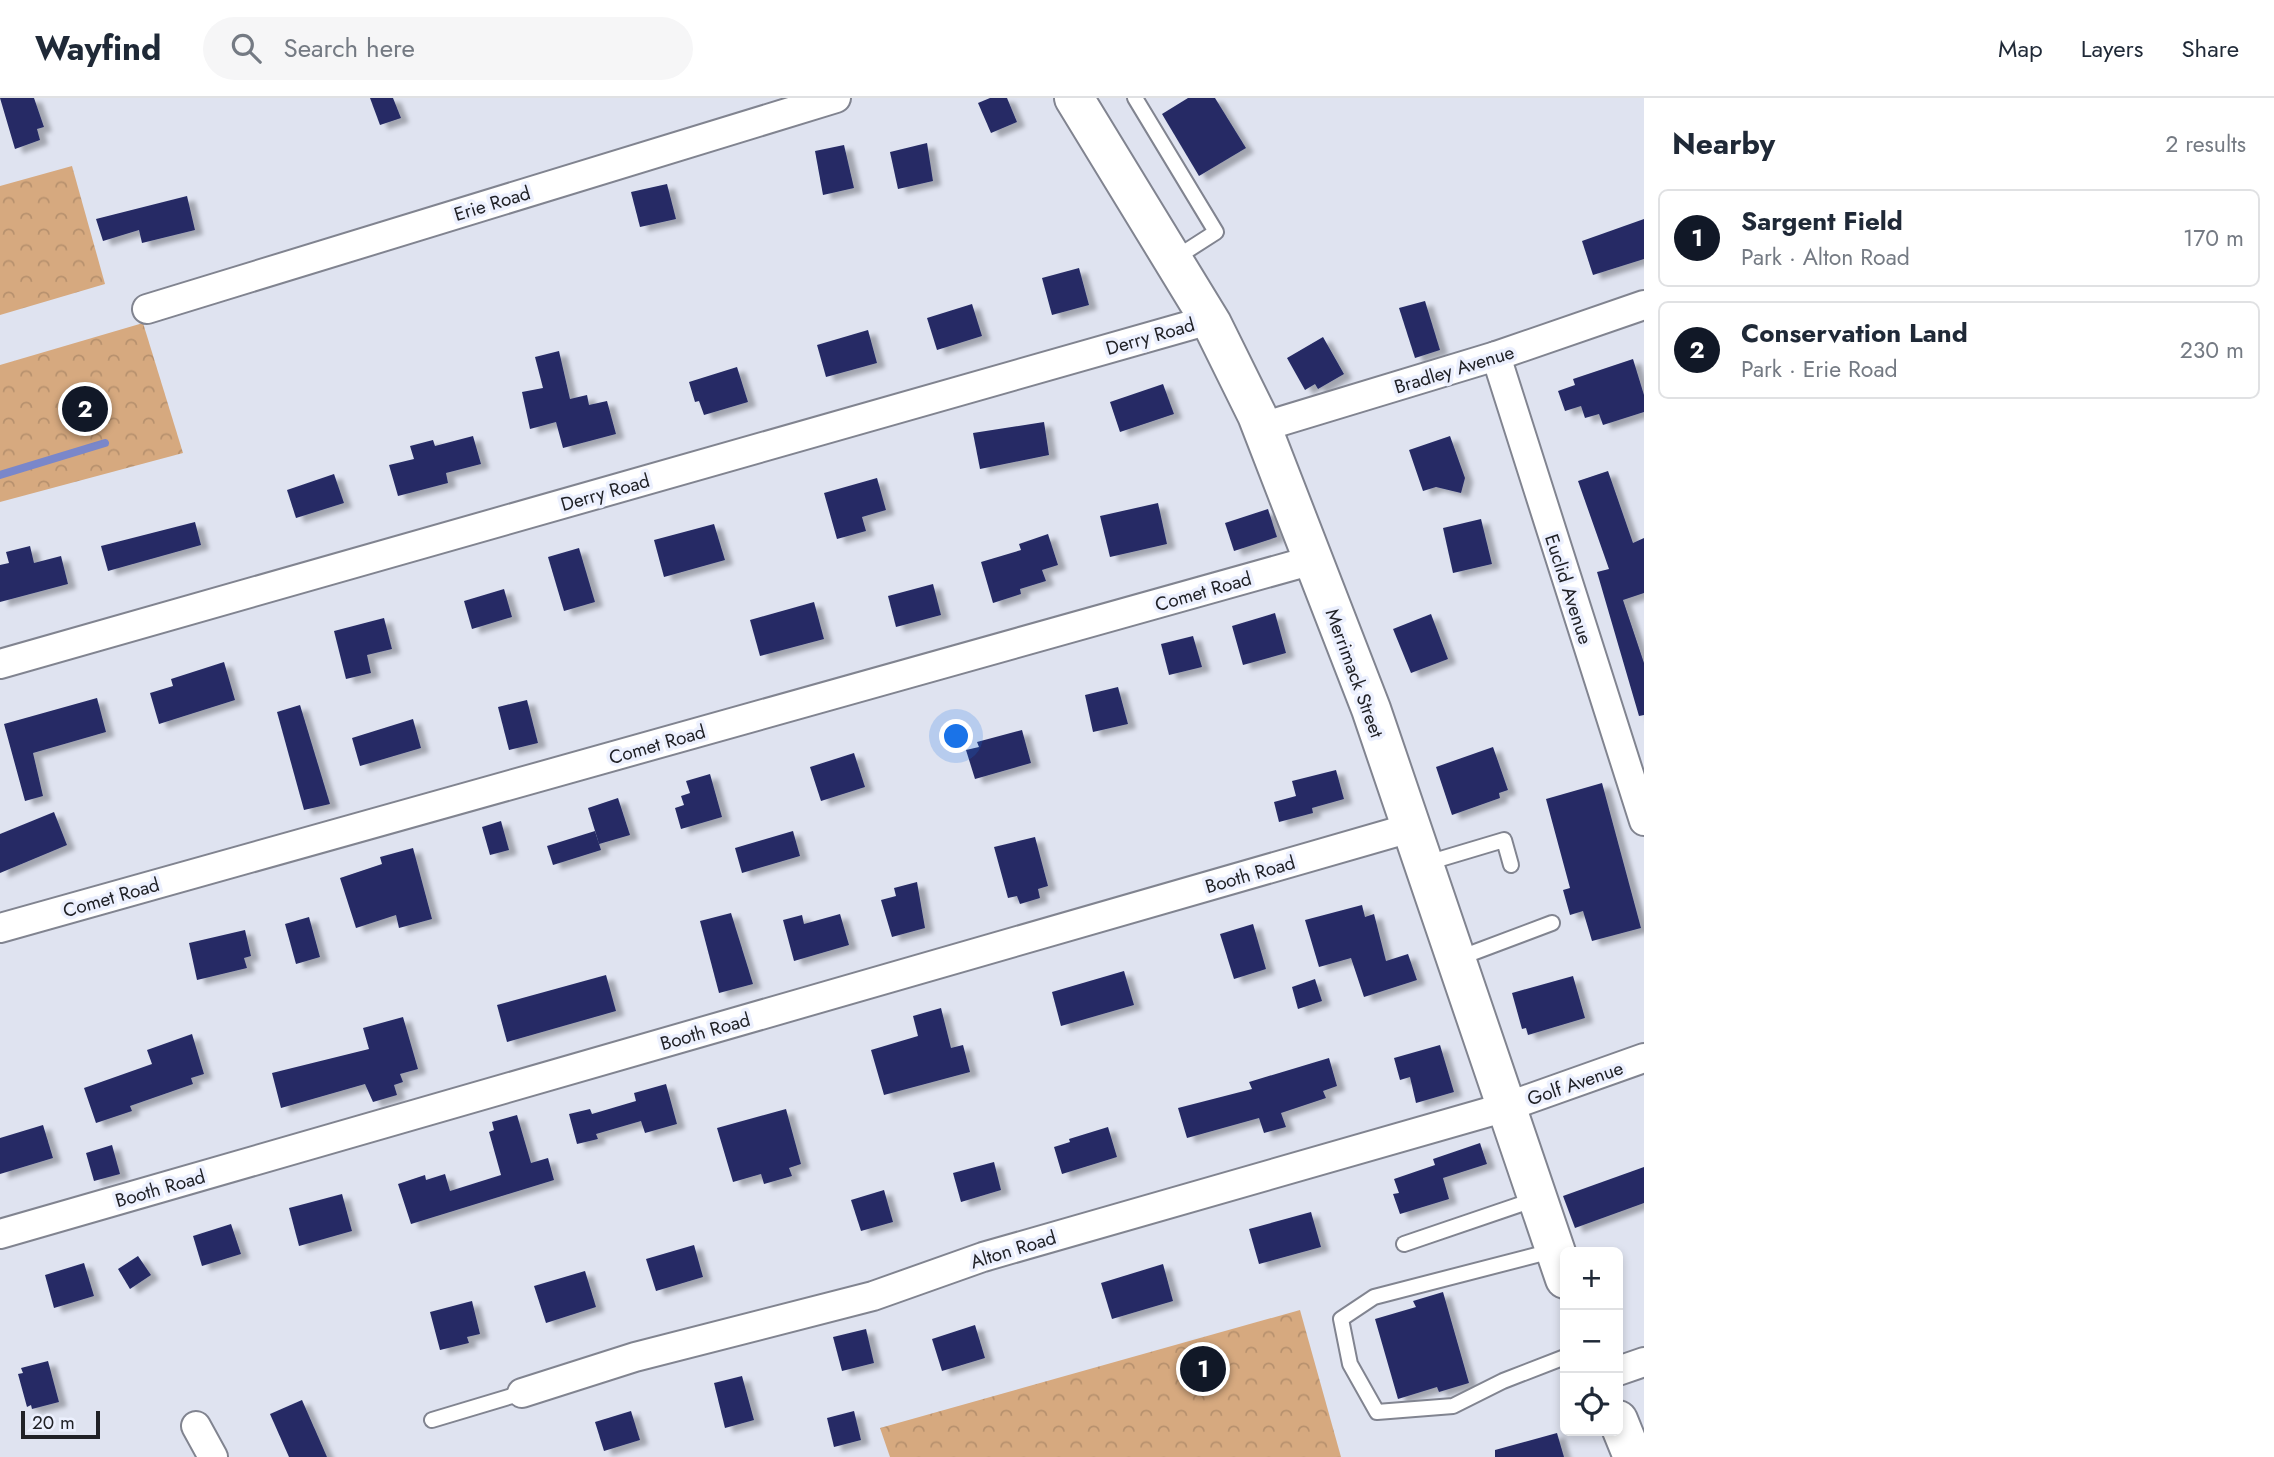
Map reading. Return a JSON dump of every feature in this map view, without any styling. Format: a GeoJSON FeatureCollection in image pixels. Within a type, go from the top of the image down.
{"type":"FeatureCollection","features":[{"type":"Feature","properties":{"kind":"main road","name":"Merrimack Street"},"geometry":{"type":"LineString","coordinates":[[1082,104],[1209,320],[1262,427],[1371,709],[1454,960],[1560,1265]]}},
{"type":"Feature","properties":{"kind":"main road"},"geometry":{"type":"LineString","coordinates":[[1623,1432],[1633,1457]]}},
{"type":"Feature","properties":{"kind":"street","name":"Erie Road"},"geometry":{"type":"LineString","coordinates":[[147,309],[836,98]]}},
{"type":"Feature","properties":{"kind":"street","name":"Bradley Avenue"},"geometry":{"type":"LineString","coordinates":[[1262,427],[1496,356],[1644,305]]}},
{"type":"Feature","properties":{"kind":"street","name":"Derry Road"},"geometry":{"type":"LineString","coordinates":[[0,664],[1209,320]]}},
{"type":"Feature","properties":{"kind":"street","name":"Euclid Avenue"},"geometry":{"type":"LineString","coordinates":[[1496,356],[1644,821]]}},
{"type":"Feature","properties":{"kind":"street","name":"Comet Road"},"geometry":{"type":"LineString","coordinates":[[0,928],[1313,560]]}},
{"type":"Feature","properties":{"kind":"street","name":"Booth Road"},"geometry":{"type":"LineString","coordinates":[[0,1234],[1410,828]]}},
{"type":"Feature","properties":{"kind":"street","name":"Golf Avenue"},"geometry":{"type":"LineString","coordinates":[[1506,1107],[1644,1058]]}},
{"type":"Feature","properties":{"kind":"street","name":"Alton Road"},"geometry":{"type":"LineString","coordinates":[[522,1393],[648,1354],[873,1296],[983,1257],[1506,1107]]}},
{"type":"Feature","properties":{"kind":"street"},"geometry":{"type":"LineString","coordinates":[[1623,1369],[1644,1362]]}},
{"type":"Feature","properties":{"kind":"street"},"geometry":{"type":"LineString","coordinates":[[196,1426],[213,1457]]}},
{"type":"Feature","properties":{"kind":"lane"},"geometry":{"type":"LineString","coordinates":[[1135,98],[1216,232],[1172,260]]}},
{"type":"Feature","properties":{"kind":"lane"},"geometry":{"type":"LineString","coordinates":[[1422,864],[1504,840],[1511,865]]}},
{"type":"Feature","properties":{"kind":"lane"},"geometry":{"type":"LineString","coordinates":[[1454,960],[1552,923]]}},
{"type":"Feature","properties":{"kind":"lane"},"geometry":{"type":"LineString","coordinates":[[1404,1244],[1538,1199]]}},
{"type":"Feature","properties":{"kind":"lane"},"geometry":{"type":"LineString","coordinates":[[1560,1265],[1374,1297],[1341,1319],[1350,1364],[1377,1412],[1453,1406],[1503,1381],[1560,1359]]}},
{"type":"Feature","properties":{"kind":"lane"},"geometry":{"type":"LineString","coordinates":[[432,1420],[522,1393]]}},
{"type":"Feature","properties":{"kind":"green space"},"geometry":{"type":"Polygon","coordinates":[[[72,166],[105,284],[0,315],[0,186],[72,166]]]}},
{"type":"Feature","properties":{"kind":"green space"},"geometry":{"type":"Polygon","coordinates":[[[143,323],[183,453],[0,502],[0,365],[143,323]]]}},
{"type":"Feature","properties":{"kind":"green space"},"geometry":{"type":"Polygon","coordinates":[[[1300,1310],[1341,1457],[890,1457],[880,1428],[1300,1310]]]}},
{"type":"Feature","properties":{"kind":"building"},"geometry":{"type":"Polygon","coordinates":[[[0,98],[34,98],[44,127],[37,129],[40,140],[15,149],[0,98]]]}},
{"type":"Feature","properties":{"kind":"building"},"geometry":{"type":"Polygon","coordinates":[[[370,98],[393,98],[401,118],[380,125],[370,98]]]}},
{"type":"Feature","properties":{"kind":"building"},"geometry":{"type":"Polygon","coordinates":[[[990,98],[1007,98],[1017,122],[991,133],[978,103],[990,98]]]}},
{"type":"Feature","properties":{"kind":"building"},"geometry":{"type":"Polygon","coordinates":[[[1188,98],[1215,98],[1246,148],[1199,176],[1162,114],[1188,98]]]}},
{"type":"Feature","properties":{"kind":"building"},"geometry":{"type":"Polygon","coordinates":[[[927,143],[933,181],[898,189],[890,152],[927,143]]]}},
{"type":"Feature","properties":{"kind":"building"},"geometry":{"type":"Polygon","coordinates":[[[844,145],[854,188],[823,195],[815,151],[844,145]]]}},
{"type":"Feature","properties":{"kind":"building"},"geometry":{"type":"Polygon","coordinates":[[[667,184],[676,219],[640,227],[631,192],[667,184]]]}},
{"type":"Feature","properties":{"kind":"building"},"geometry":{"type":"Polygon","coordinates":[[[187,196],[195,230],[142,243],[139,230],[103,241],[96,219],[187,196]]]}},
{"type":"Feature","properties":{"kind":"building"},"geometry":{"type":"Polygon","coordinates":[[[1644,219],[1644,259],[1593,275],[1582,241],[1644,219]]]}},
{"type":"Feature","properties":{"kind":"building"},"geometry":{"type":"Polygon","coordinates":[[[1079,268],[1089,305],[1052,315],[1042,278],[1079,268]]]}},
{"type":"Feature","properties":{"kind":"building"},"geometry":{"type":"Polygon","coordinates":[[[1425,301],[1440,350],[1415,358],[1399,308],[1425,301]]]}},
{"type":"Feature","properties":{"kind":"building"},"geometry":{"type":"Polygon","coordinates":[[[972,304],[982,336],[937,350],[927,318],[972,304]]]}},
{"type":"Feature","properties":{"kind":"building"},"geometry":{"type":"Polygon","coordinates":[[[868,330],[877,363],[826,377],[817,345],[868,330]]]}},
{"type":"Feature","properties":{"kind":"building"},"geometry":{"type":"Polygon","coordinates":[[[1323,337],[1344,374],[1318,389],[1315,384],[1305,390],[1287,358],[1323,337]]]}},
{"type":"Feature","properties":{"kind":"building"},"geometry":{"type":"Polygon","coordinates":[[[559,351],[570,399],[587,395],[589,405],[607,401],[616,434],[563,448],[556,422],[530,429],[522,392],[543,388],[535,357],[559,351]]]}},
{"type":"Feature","properties":{"kind":"building"},"geometry":{"type":"Polygon","coordinates":[[[1633,359],[1644,395],[1644,412],[1603,425],[1599,414],[1585,418],[1581,406],[1565,411],[1558,391],[1575,385],[1573,379],[1633,359]]]}},
{"type":"Feature","properties":{"kind":"building"},"geometry":{"type":"Polygon","coordinates":[[[737,367],[748,402],[704,415],[699,401],[695,402],[689,382],[737,367]]]}},
{"type":"Feature","properties":{"kind":"building"},"geometry":{"type":"Polygon","coordinates":[[[1163,384],[1174,414],[1120,432],[1110,402],[1163,384]]]}},
{"type":"Feature","properties":{"kind":"building"},"geometry":{"type":"Polygon","coordinates":[[[1044,422],[1049,455],[980,469],[973,433],[1044,422]]]}},
{"type":"Feature","properties":{"kind":"building"},"geometry":{"type":"Polygon","coordinates":[[[473,436],[481,464],[446,473],[448,483],[398,496],[389,465],[414,459],[410,446],[433,440],[435,446],[473,436]]]}},
{"type":"Feature","properties":{"kind":"building"},"geometry":{"type":"Polygon","coordinates":[[[1450,436],[1465,478],[1461,493],[1436,487],[1423,491],[1409,450],[1450,436]]]}},
{"type":"Feature","properties":{"kind":"building"},"geometry":{"type":"Polygon","coordinates":[[[1608,471],[1633,543],[1644,538],[1644,593],[1623,600],[1644,663],[1644,715],[1639,716],[1597,572],[1609,569],[1578,481],[1608,471]]]}},
{"type":"Feature","properties":{"kind":"building"},"geometry":{"type":"Polygon","coordinates":[[[334,474],[344,503],[296,518],[287,490],[334,474]]]}},
{"type":"Feature","properties":{"kind":"building"},"geometry":{"type":"Polygon","coordinates":[[[877,478],[886,510],[862,517],[866,531],[837,539],[824,493],[877,478]]]}},
{"type":"Feature","properties":{"kind":"building"},"geometry":{"type":"Polygon","coordinates":[[[1158,503],[1167,544],[1110,557],[1100,516],[1158,503]]]}},
{"type":"Feature","properties":{"kind":"building"},"geometry":{"type":"Polygon","coordinates":[[[1268,509],[1277,537],[1234,551],[1225,523],[1268,509]]]}},
{"type":"Feature","properties":{"kind":"building"},"geometry":{"type":"Polygon","coordinates":[[[1481,519],[1492,564],[1453,573],[1443,528],[1481,519]]]}},
{"type":"Feature","properties":{"kind":"building"},"geometry":{"type":"Polygon","coordinates":[[[195,522],[201,545],[108,571],[101,546],[195,522]]]}},
{"type":"Feature","properties":{"kind":"building"},"geometry":{"type":"Polygon","coordinates":[[[714,524],[725,560],[664,577],[654,540],[714,524]]]}},
{"type":"Feature","properties":{"kind":"building"},"geometry":{"type":"Polygon","coordinates":[[[1048,534],[1058,565],[1042,570],[1046,581],[1020,589],[1021,594],[993,603],[981,562],[1021,550],[1019,544],[1048,534]]]}},
{"type":"Feature","properties":{"kind":"building"},"geometry":{"type":"Polygon","coordinates":[[[30,546],[34,563],[61,556],[68,584],[0,602],[0,565],[9,563],[6,552],[30,546]]]}},
{"type":"Feature","properties":{"kind":"building"},"geometry":{"type":"Polygon","coordinates":[[[579,548],[595,602],[564,611],[548,557],[579,548]]]}},
{"type":"Feature","properties":{"kind":"building"},"geometry":{"type":"Polygon","coordinates":[[[933,584],[941,615],[896,627],[888,596],[933,584]]]}},
{"type":"Feature","properties":{"kind":"building"},"geometry":{"type":"Polygon","coordinates":[[[504,589],[512,617],[472,629],[464,601],[504,589]]]}},
{"type":"Feature","properties":{"kind":"building"},"geometry":{"type":"Polygon","coordinates":[[[814,602],[824,639],[760,656],[750,620],[814,602]]]}},
{"type":"Feature","properties":{"kind":"building"},"geometry":{"type":"Polygon","coordinates":[[[1275,613],[1286,653],[1243,665],[1232,626],[1275,613]]]}},
{"type":"Feature","properties":{"kind":"building"},"geometry":{"type":"Polygon","coordinates":[[[1431,614],[1448,659],[1411,673],[1393,629],[1431,614]]]}},
{"type":"Feature","properties":{"kind":"building"},"geometry":{"type":"Polygon","coordinates":[[[384,618],[392,649],[367,655],[371,673],[346,679],[334,631],[384,618]]]}},
{"type":"Feature","properties":{"kind":"building"},"geometry":{"type":"Polygon","coordinates":[[[1193,636],[1202,667],[1169,675],[1161,644],[1193,636]]]}},
{"type":"Feature","properties":{"kind":"building"},"geometry":{"type":"Polygon","coordinates":[[[224,662],[235,700],[159,724],[150,693],[173,686],[171,679],[224,662]]]}},
{"type":"Feature","properties":{"kind":"building"},"geometry":{"type":"Polygon","coordinates":[[[1118,687],[1128,724],[1093,732],[1085,695],[1118,687]]]}},
{"type":"Feature","properties":{"kind":"building"},"geometry":{"type":"Polygon","coordinates":[[[97,698],[106,732],[33,753],[43,796],[25,801],[4,724],[97,698]]]}},
{"type":"Feature","properties":{"kind":"building"},"geometry":{"type":"Polygon","coordinates":[[[527,700],[538,743],[509,750],[498,707],[527,700]]]}},
{"type":"Feature","properties":{"kind":"building"},"geometry":{"type":"Polygon","coordinates":[[[300,705],[330,804],[304,810],[277,712],[300,705]]]}},
{"type":"Feature","properties":{"kind":"building"},"geometry":{"type":"Polygon","coordinates":[[[413,719],[421,748],[360,766],[352,738],[413,719]]]}},
{"type":"Feature","properties":{"kind":"building"},"geometry":{"type":"Polygon","coordinates":[[[1022,730],[1031,763],[975,779],[966,750],[979,747],[977,742],[1022,730]]]}},
{"type":"Feature","properties":{"kind":"building"},"geometry":{"type":"Polygon","coordinates":[[[1493,747],[1508,790],[1499,793],[1500,798],[1452,815],[1436,767],[1493,747]]]}},
{"type":"Feature","properties":{"kind":"building"},"geometry":{"type":"Polygon","coordinates":[[[854,753],[865,787],[821,801],[810,767],[854,753]]]}},
{"type":"Feature","properties":{"kind":"building"},"geometry":{"type":"Polygon","coordinates":[[[1336,770],[1344,799],[1312,808],[1313,813],[1279,822],[1274,802],[1296,796],[1292,781],[1336,770]]]}},
{"type":"Feature","properties":{"kind":"building"},"geometry":{"type":"Polygon","coordinates":[[[710,774],[722,817],[681,829],[675,808],[684,805],[681,796],[690,793],[686,781],[710,774]]]}},
{"type":"Feature","properties":{"kind":"building"},"geometry":{"type":"Polygon","coordinates":[[[1602,783],[1641,928],[1592,941],[1583,911],[1570,915],[1563,890],[1570,888],[1546,799],[1602,783]]]}},
{"type":"Feature","properties":{"kind":"building"},"geometry":{"type":"Polygon","coordinates":[[[618,798],[630,835],[599,844],[588,808],[618,798]]]}},
{"type":"Feature","properties":{"kind":"building"},"geometry":{"type":"Polygon","coordinates":[[[54,812],[67,845],[0,873],[0,834],[54,812]]]}},
{"type":"Feature","properties":{"kind":"building"},"geometry":{"type":"Polygon","coordinates":[[[501,821],[509,850],[490,855],[482,827],[501,821]]]}},
{"type":"Feature","properties":{"kind":"building"},"geometry":{"type":"Polygon","coordinates":[[[595,831],[601,850],[553,865],[547,846],[595,831]]]}},
{"type":"Feature","properties":{"kind":"building"},"geometry":{"type":"Polygon","coordinates":[[[793,831],[800,856],[742,873],[735,848],[793,831]]]}},
{"type":"Feature","properties":{"kind":"building"},"geometry":{"type":"Polygon","coordinates":[[[1035,837],[1048,886],[1038,889],[1040,898],[1020,904],[1017,896],[1008,898],[994,847],[1035,837]]]}},
{"type":"Feature","properties":{"kind":"building"},"geometry":{"type":"Polygon","coordinates":[[[413,848],[432,919],[399,928],[396,915],[356,928],[340,878],[382,864],[380,857],[413,848]]]}},
{"type":"Feature","properties":{"kind":"building"},"geometry":{"type":"Polygon","coordinates":[[[917,882],[925,928],[892,937],[881,900],[896,896],[894,888],[917,882]]]}},
{"type":"Feature","properties":{"kind":"building"},"geometry":{"type":"Polygon","coordinates":[[[1362,905],[1365,917],[1374,914],[1386,961],[1408,954],[1417,980],[1364,997],[1351,958],[1319,967],[1305,920],[1362,905]]]}},
{"type":"Feature","properties":{"kind":"building"},"geometry":{"type":"Polygon","coordinates":[[[731,913],[753,984],[719,993],[700,921],[731,913]]]}},
{"type":"Feature","properties":{"kind":"building"},"geometry":{"type":"Polygon","coordinates":[[[840,914],[849,945],[794,961],[783,920],[802,915],[804,924],[840,914]]]}},
{"type":"Feature","properties":{"kind":"building"},"geometry":{"type":"Polygon","coordinates":[[[309,917],[320,957],[296,964],[285,924],[309,917]]]}},
{"type":"Feature","properties":{"kind":"building"},"geometry":{"type":"Polygon","coordinates":[[[1253,924],[1266,969],[1234,979],[1220,934],[1253,924]]]}},
{"type":"Feature","properties":{"kind":"building"},"geometry":{"type":"Polygon","coordinates":[[[245,930],[251,956],[244,958],[247,968],[197,980],[189,943],[245,930]]]}},
{"type":"Feature","properties":{"kind":"building"},"geometry":{"type":"Polygon","coordinates":[[[1124,971],[1134,1005],[1061,1026],[1052,992],[1124,971]]]}},
{"type":"Feature","properties":{"kind":"building"},"geometry":{"type":"Polygon","coordinates":[[[606,975],[616,1011],[507,1042],[497,1005],[606,975]]]}},
{"type":"Feature","properties":{"kind":"building"},"geometry":{"type":"Polygon","coordinates":[[[1573,976],[1585,1018],[1528,1035],[1526,1028],[1522,1029],[1512,993],[1573,976]]]}},
{"type":"Feature","properties":{"kind":"building"},"geometry":{"type":"Polygon","coordinates":[[[1315,979],[1322,1001],[1298,1009],[1292,987],[1315,979]]]}},
{"type":"Feature","properties":{"kind":"building"},"geometry":{"type":"Polygon","coordinates":[[[941,1008],[951,1048],[963,1045],[970,1072],[884,1095],[871,1050],[918,1036],[913,1016],[941,1008]]]}},
{"type":"Feature","properties":{"kind":"building"},"geometry":{"type":"Polygon","coordinates":[[[403,1017],[418,1069],[400,1074],[403,1082],[394,1085],[397,1095],[373,1102],[365,1084],[281,1108],[272,1073],[369,1049],[363,1028],[403,1017]]]}},
{"type":"Feature","properties":{"kind":"building"},"geometry":{"type":"Polygon","coordinates":[[[192,1034],[204,1074],[191,1078],[193,1084],[130,1106],[132,1111],[96,1123],[84,1088],[152,1064],[147,1050],[192,1034]]]}},
{"type":"Feature","properties":{"kind":"building"},"geometry":{"type":"Polygon","coordinates":[[[1440,1045],[1454,1092],[1416,1103],[1410,1077],[1400,1080],[1394,1058],[1440,1045]]]}},
{"type":"Feature","properties":{"kind":"building"},"geometry":{"type":"Polygon","coordinates":[[[1329,1058],[1337,1086],[1323,1091],[1326,1098],[1281,1113],[1286,1127],[1264,1133],[1259,1118],[1187,1138],[1178,1108],[1252,1089],[1249,1082],[1329,1058]]]}},
{"type":"Feature","properties":{"kind":"building"},"geometry":{"type":"Polygon","coordinates":[[[666,1084],[677,1124],[645,1133],[641,1121],[596,1134],[598,1139],[577,1144],[569,1114],[590,1109],[592,1114],[636,1101],[634,1093],[666,1084]]]}},
{"type":"Feature","properties":{"kind":"building"},"geometry":{"type":"Polygon","coordinates":[[[786,1109],[801,1164],[789,1168],[792,1176],[764,1184],[761,1174],[733,1182],[717,1128],[786,1109]]]}},
{"type":"Feature","properties":{"kind":"building"},"geometry":{"type":"Polygon","coordinates":[[[517,1115],[531,1163],[548,1158],[554,1180],[411,1224],[398,1184],[425,1175],[426,1180],[445,1174],[450,1191],[501,1175],[489,1132],[494,1130],[492,1122],[517,1115]]]}},
{"type":"Feature","properties":{"kind":"building"},"geometry":{"type":"Polygon","coordinates":[[[43,1125],[53,1158],[0,1174],[0,1138],[43,1125]]]}},
{"type":"Feature","properties":{"kind":"building"},"geometry":{"type":"Polygon","coordinates":[[[1108,1127],[1117,1157],[1062,1174],[1054,1147],[1070,1142],[1069,1139],[1108,1127]]]}},
{"type":"Feature","properties":{"kind":"building"},"geometry":{"type":"Polygon","coordinates":[[[1480,1143],[1487,1164],[1443,1178],[1449,1199],[1400,1214],[1393,1194],[1399,1193],[1394,1179],[1435,1165],[1433,1159],[1480,1143]]]}},
{"type":"Feature","properties":{"kind":"building"},"geometry":{"type":"Polygon","coordinates":[[[112,1145],[120,1174],[94,1181],[86,1153],[112,1145]]]}},
{"type":"Feature","properties":{"kind":"building"},"geometry":{"type":"Polygon","coordinates":[[[994,1162],[1001,1190],[961,1202],[953,1173],[994,1162]]]}},
{"type":"Feature","properties":{"kind":"building"},"geometry":{"type":"Polygon","coordinates":[[[1644,1167],[1644,1203],[1575,1228],[1563,1196],[1644,1167]]]}},
{"type":"Feature","properties":{"kind":"building"},"geometry":{"type":"Polygon","coordinates":[[[884,1190],[893,1222],[861,1231],[851,1200],[884,1190]]]}},
{"type":"Feature","properties":{"kind":"building"},"geometry":{"type":"Polygon","coordinates":[[[342,1194],[352,1231],[299,1246],[289,1208],[342,1194]]]}},
{"type":"Feature","properties":{"kind":"building"},"geometry":{"type":"Polygon","coordinates":[[[1311,1212],[1321,1247],[1259,1264],[1249,1229],[1311,1212]]]}},
{"type":"Feature","properties":{"kind":"building"},"geometry":{"type":"Polygon","coordinates":[[[231,1224],[241,1254],[202,1266],[193,1236],[231,1224]]]}},
{"type":"Feature","properties":{"kind":"building"},"geometry":{"type":"Polygon","coordinates":[[[694,1245],[703,1277],[656,1291],[646,1259],[694,1245]]]}},
{"type":"Feature","properties":{"kind":"building"},"geometry":{"type":"Polygon","coordinates":[[[138,1256],[151,1275],[130,1289],[118,1269],[138,1256]]]}},
{"type":"Feature","properties":{"kind":"building"},"geometry":{"type":"Polygon","coordinates":[[[84,1263],[94,1296],[54,1308],[45,1275],[84,1263]]]}},
{"type":"Feature","properties":{"kind":"building"},"geometry":{"type":"Polygon","coordinates":[[[1163,1264],[1173,1301],[1112,1319],[1101,1283],[1163,1264]]]}},
{"type":"Feature","properties":{"kind":"building"},"geometry":{"type":"Polygon","coordinates":[[[585,1271],[596,1307],[546,1323],[534,1286],[585,1271]]]}},
{"type":"Feature","properties":{"kind":"building"},"geometry":{"type":"Polygon","coordinates":[[[1443,1292],[1469,1383],[1439,1392],[1437,1387],[1398,1399],[1375,1319],[1416,1307],[1413,1301],[1443,1292]]]}},
{"type":"Feature","properties":{"kind":"building"},"geometry":{"type":"Polygon","coordinates":[[[472,1301],[480,1334],[467,1337],[469,1343],[440,1350],[430,1312],[472,1301]]]}},
{"type":"Feature","properties":{"kind":"building"},"geometry":{"type":"Polygon","coordinates":[[[975,1325],[985,1358],[942,1371],[932,1339],[975,1325]]]}},
{"type":"Feature","properties":{"kind":"building"},"geometry":{"type":"Polygon","coordinates":[[[866,1329],[874,1363],[842,1371],[833,1337],[866,1329]]]}},
{"type":"Feature","properties":{"kind":"building"},"geometry":{"type":"Polygon","coordinates":[[[48,1361],[59,1402],[32,1409],[31,1405],[27,1407],[18,1374],[23,1373],[21,1368],[48,1361]]]}},
{"type":"Feature","properties":{"kind":"building"},"geometry":{"type":"Polygon","coordinates":[[[742,1376],[754,1420],[725,1428],[714,1383],[742,1376]]]}},
{"type":"Feature","properties":{"kind":"building"},"geometry":{"type":"Polygon","coordinates":[[[302,1400],[327,1457],[289,1457],[270,1414],[302,1400]]]}},
{"type":"Feature","properties":{"kind":"building"},"geometry":{"type":"Polygon","coordinates":[[[631,1411],[640,1440],[604,1451],[595,1422],[631,1411]]]}},
{"type":"Feature","properties":{"kind":"building"},"geometry":{"type":"Polygon","coordinates":[[[854,1411],[861,1440],[834,1447],[827,1418],[854,1411]]]}},
{"type":"Feature","properties":{"kind":"building"},"geometry":{"type":"Polygon","coordinates":[[[1557,1433],[1564,1457],[1495,1457],[1495,1450],[1557,1433]]]}},
{"type":"Feature","properties":{"kind":"waterway"},"geometry":{"type":"LineString","coordinates":[[0,475],[105,443]]}},
{"type":"Feature","properties":{"kind":"place","name":"Conservation Land"},"geometry":{"type":"Point","coordinates":[85,409]}},
{"type":"Feature","properties":{"kind":"place","name":"Sargent Field"},"geometry":{"type":"Point","coordinates":[1203,1369]}}]}
